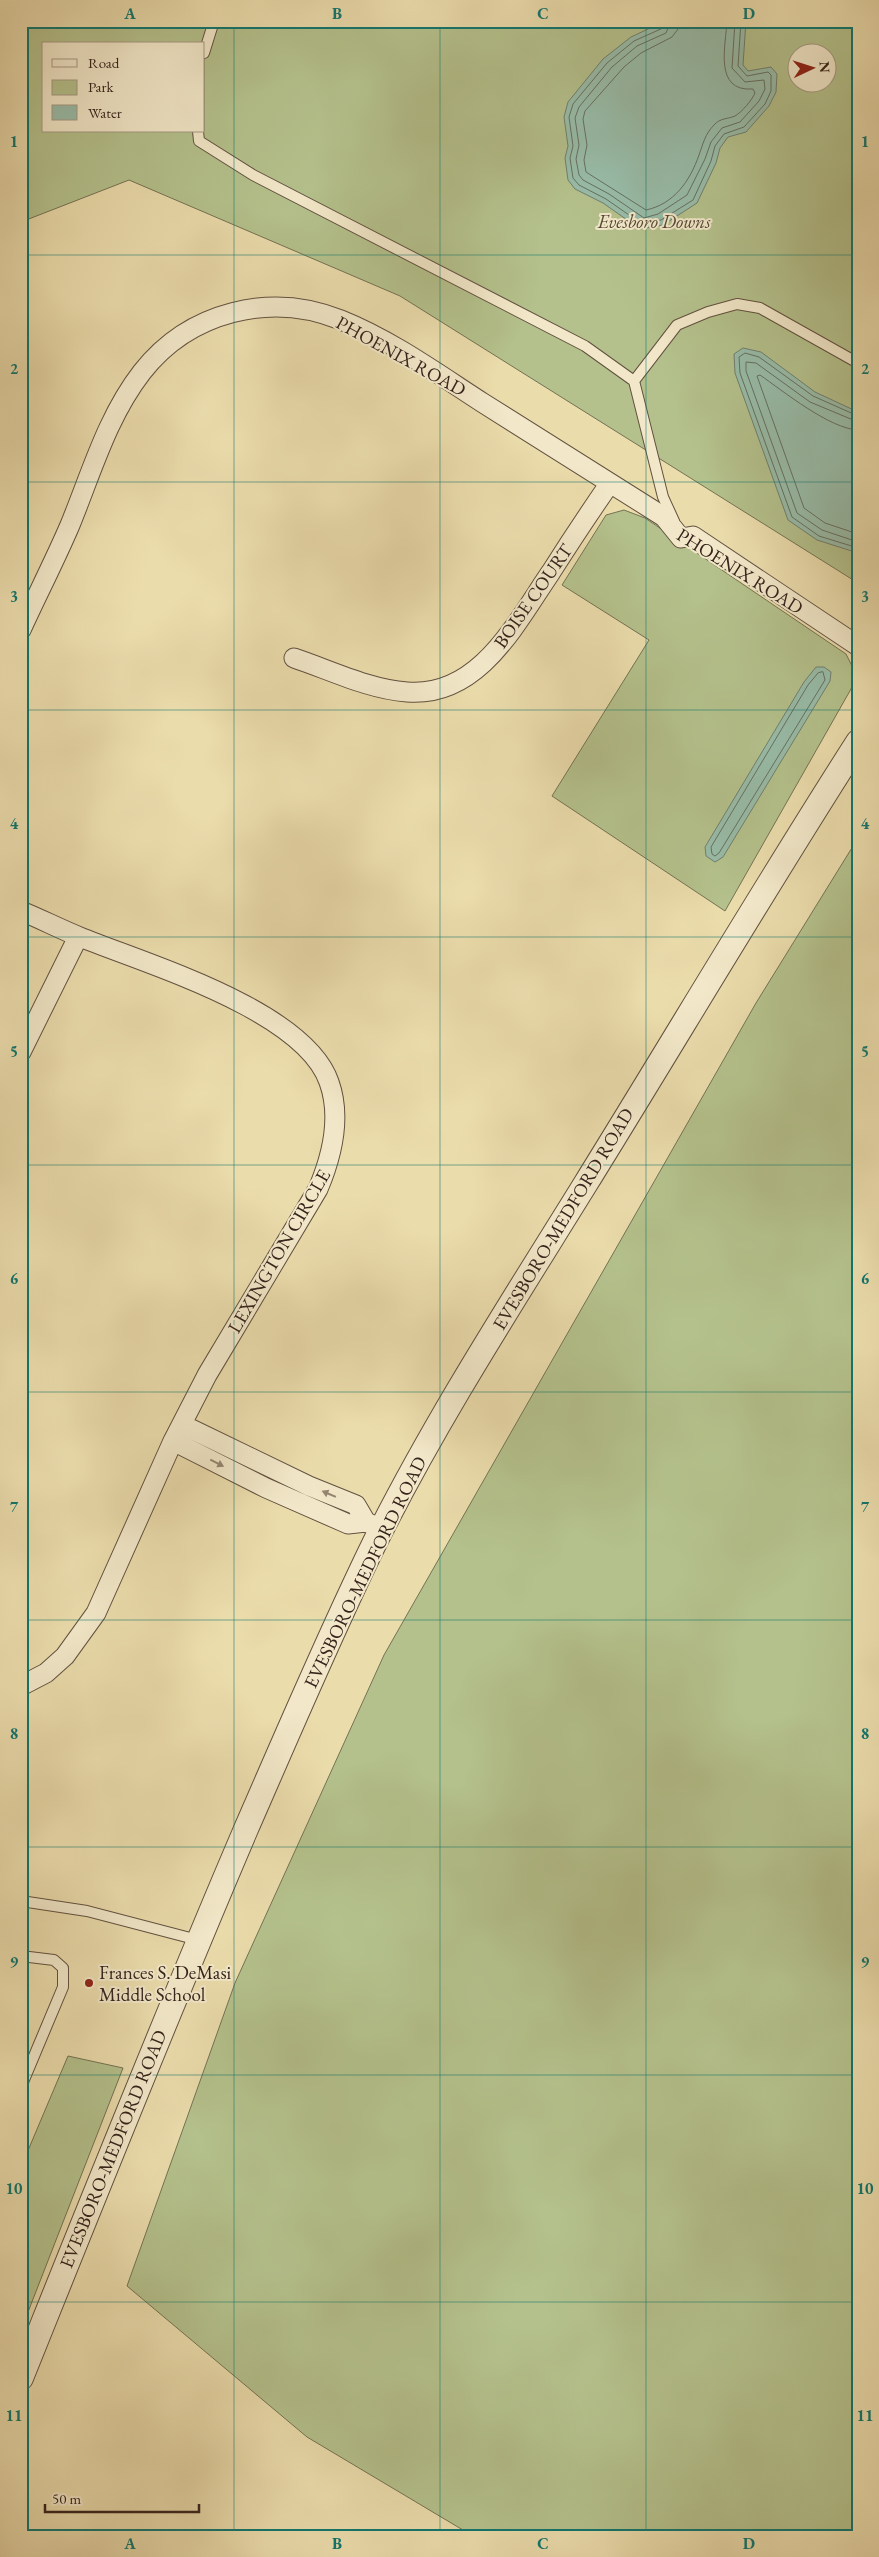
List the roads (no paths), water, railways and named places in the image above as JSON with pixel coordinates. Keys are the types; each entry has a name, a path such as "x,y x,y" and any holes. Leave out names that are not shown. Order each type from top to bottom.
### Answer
{"street":[{"name":"PHOENIX ROAD","path":"21,630 123,401 141,373 163,349 189,329 218,316 248,308 280,306 311,310 341,320 399,350 664,517 681,538 693,536 858,646"},
{"name":"BOISE COURT","path":"294,658 385,689 407,692 430,692 453,685 474,671 508,636 610,483"},
{"name":"EVESBORO-MEDFORD ROAD","path":"21,2378 198,1940 374,1525 525,1284 552,1234 703,996 729,949 858,742"},
{"name":"LEXINGTON CIRCLE","path":"21,911 78,936 173,973 255,1012 279,1026 317,1060 329,1082 334,1116 330,1161 318,1189 207,1375 183,1425 173,1441 96,1612 65,1656 46,1673 21,1686"},
{"path":"21,1052 78,936"},
{"path":"183,1425 309,1486 356,1505 374,1525"},
{"path":"173,1441 266,1488 348,1524 374,1525"}],"lane":[{"path":"205,50 214,21"},
{"path":"198,132 199,141 253,175 585,346 634,381 663,497 681,538"},
{"path":"634,381 677,325 708,312 737,304 760,308 858,363"},
{"path":"21,1901 87,1910 198,1940"},
{"path":"21,1956 54,1960 64,1968 63,1988 21,2087"}],"water":[{"path":"665,21 746,21 743,65 748,71 771,67 777,74 776,92 769,106 746,132 728,137 720,148 716,163 697,203 663,225 640,229 603,203 575,189 568,180 565,158 568,146 564,117 568,102 603,59 631,37"},
{"path":"743,348 761,352 815,392 858,412 858,553 817,540 788,520 735,373 734,354"},
{"path":"816,667 824,667 831,672 830,681 723,857 715,862 706,856 705,847 804,682"}],"place":[{"name":"Frances S. DeMasi Middle School","path":"89,1983"}],"park label":[{"name":"Evesboro Downs","path":"654,221"}]}
